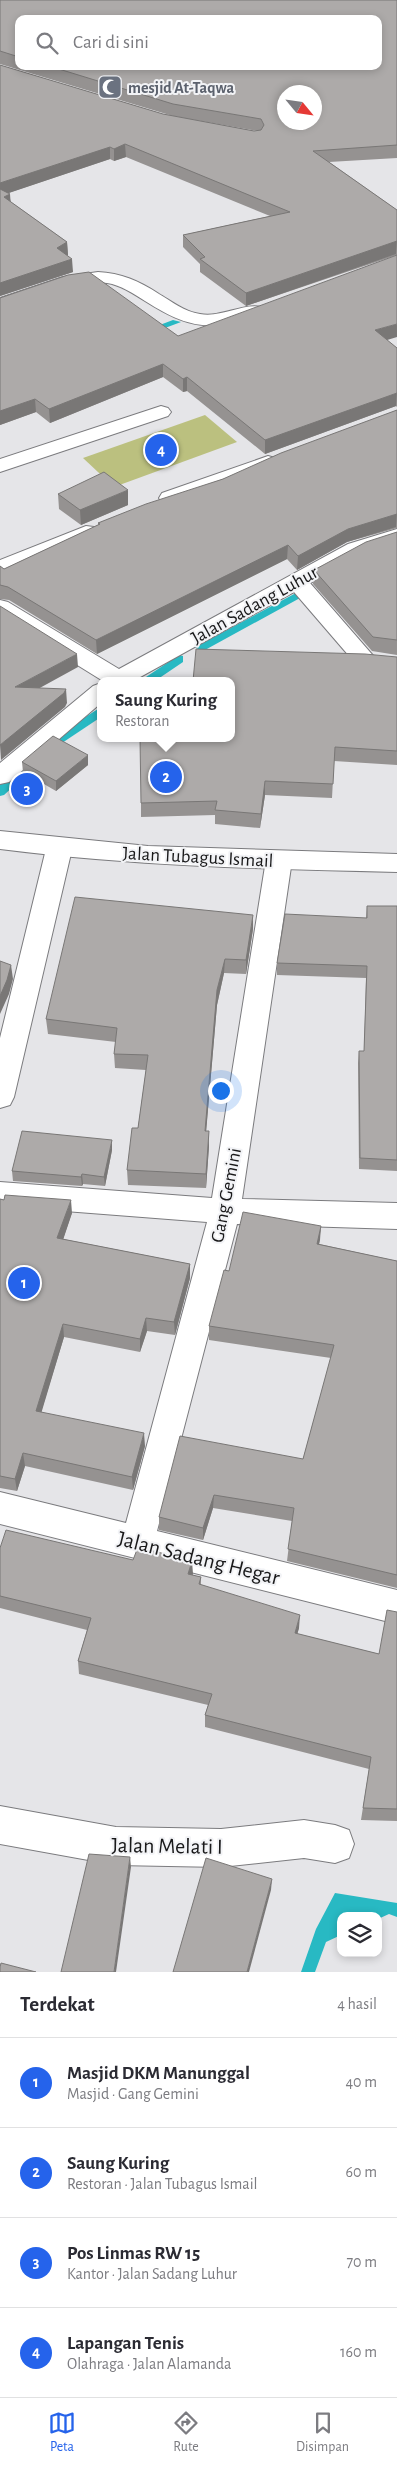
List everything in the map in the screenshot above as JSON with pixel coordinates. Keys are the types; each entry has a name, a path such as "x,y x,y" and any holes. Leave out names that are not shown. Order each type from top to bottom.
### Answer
{"street":[{"path":"0,304 81,278 109,278 131,284 175,313 195,321 218,321 267,306"},
{"path":"0,466 161,412"},
{"path":"150,506 287,454"},
{"path":"0,568 106,524"},
{"name":"Jalan Sadang Luhur","path":"123,677 356,549 397,536"},
{"path":"296,582 364,659"},
{"path":"0,606 101,677"},
{"path":"166,652 210,653"},
{"path":"334,658 389,662"},
{"name":"Jalan Sadang Luhur","path":"0,776 97,696"},
{"name":"Jalan Tubagus Ismail","path":"0,840 59,849 279,860 397,863"},
{"path":"0,1097 59,849"},
{"name":"Gang Gemini","path":"143,1524 224,1211 279,860"},
{"path":"0,1194 224,1211 397,1216"},
{"name":"Jalan Sadang Hegar","path":"0,1508 397,1607"},
{"name":"Jalan Melati I","path":"0,1825 116,1846 221,1848 304,1839 335,1844"}],"green space":[{"path":"205,415 237,442 114,487 83,458"}],"water":[{"path":"335,1893 397,1903 397,1917 389,1914 382,1917 382,1912 337,1912 337,1937 326,1942 315,1972 301,1972 316,1929"}],"building":[{"path":"0,0 397,0 397,145 313,151 397,210 397,241 246,293 200,259 205,257 183,235 290,212 125,144 114,149 110,147 0,183 0,65 163,114 254,131 261,130 264,125 261,119 173,104 62,70 382,70 382,15 15,15 15,56 0,51"},
{"path":"0,189 10,194 4,197 67,242 57,248 72,259 0,283"},
{"path":"397,255 397,324 375,330 397,348 397,393 265,440 187,377 183,379 163,364 49,409 35,399 0,411 0,298 68,275 89,272 178,336"},
{"path":"397,410 397,514 348,529 298,556 288,545 96,640 8,587 0,585 0,566 4,569 100,524 98,523 146,504 223,479 281,453"},
{"path":"104,472 128,490 80,510 58,494"},
{"path":"397,532 397,640 373,637 314,570 366,542"},
{"path":"0,606 77,654 15,687 66,689 64,693 0,745"},
{"path":"196,649 365,654 397,657 397,751 335,747 333,784 265,781 261,814 215,810 217,801 141,803 140,742 235,742 235,677 193,677"},
{"path":"53,736 88,755 56,781 22,762"},
{"path":"75,897 253,915 246,960 225,959 217,990 205,1131 209,1131 206,1174 127,1170 132,1128 138,1128 148,1055 114,1054 117,1028 46,1019"},
{"path":"367,906 397,906 397,1160 360,1158 359,1051 364,1051 367,966 277,963 285,914 367,918"},
{"path":"0,961 11,965 0,996"},
{"path":"22,1131 112,1140 104,1177 82,1174 81,1177 12,1171"},
{"path":"5,1195 71,1200 57,1238 190,1264 174,1322 146,1318 140,1339 63,1324 36,1411 144,1433 132,1477 23,1453 15,1479 0,1476 0,1199 4,1200"},
{"path":"243,1212 321,1226 317,1244 397,1261 397,1575 288,1549 294,1508 214,1495 203,1528 159,1517 180,1436 303,1459 334,1345 209,1326 224,1270 229,1271"},
{"path":"6,1530 133,1560 138,1547 192,1561 188,1574 201,1577 199,1584 300,1615 295,1633 379,1654 387,1610 397,1612 397,1809 363,1808 371,1757 205,1715 212,1694 78,1661 91,1618 0,1596 0,1548"},
{"path":"89,1854 130,1857 114,1972 61,1972"},
{"path":"206,1858 272,1879 247,1972 173,1972"},
{"path":"1,1963 36,1972 0,1972"}],"waterway":[{"path":"146,332 176,322"},
{"path":"201,647 296,596"},
{"path":"152,677 179,659"},
{"path":"0,792 55,742 97,714"}],"place":[{"name":"mesjid At-Taqwa","path":"110,87"},
{"name":"Lapangan Tenis","path":"161,450"},
{"name":"Saung Kuring","path":"166,777"},
{"name":"Pos Linmas RW 15","path":"27,789"},
{"name":"Masjid DKM Manunggal","path":"24,1283"}]}
